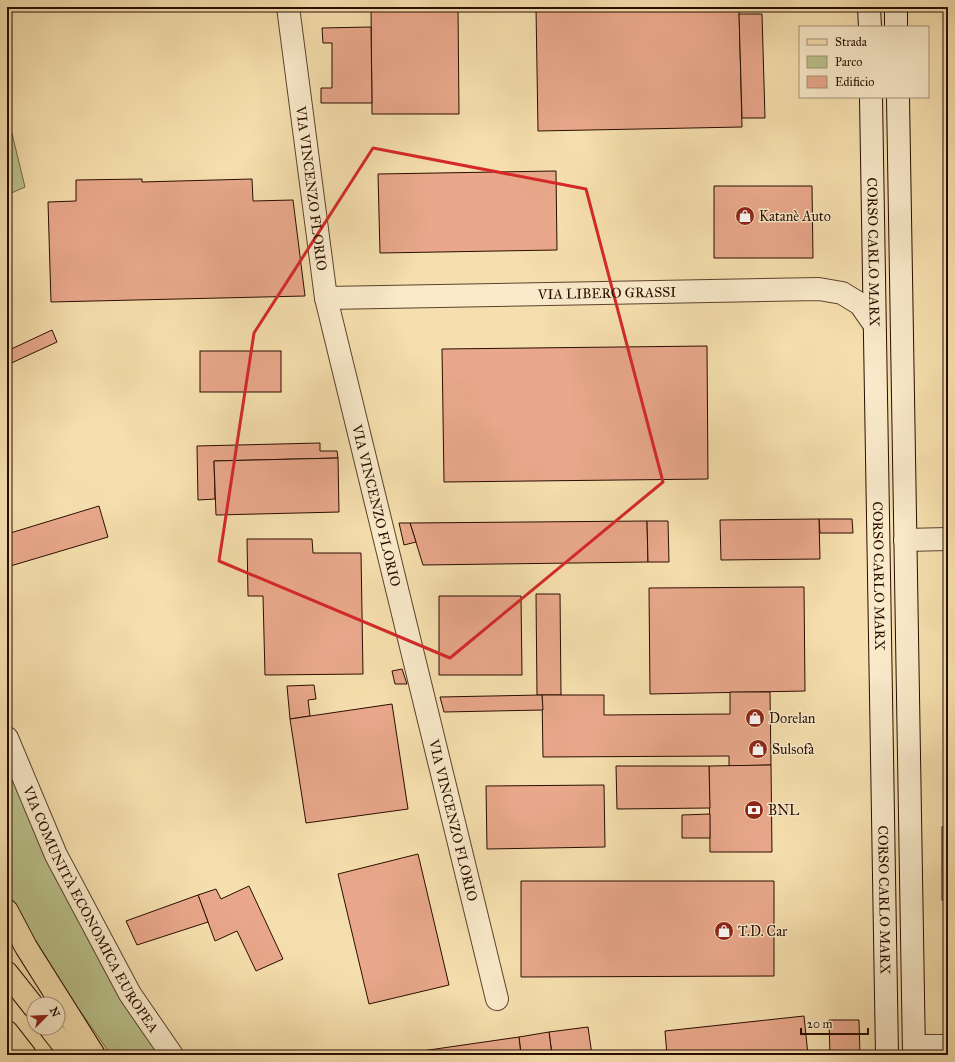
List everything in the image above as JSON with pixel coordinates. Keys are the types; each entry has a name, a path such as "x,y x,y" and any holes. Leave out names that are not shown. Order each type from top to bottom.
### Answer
{"main road":[{"path":"7,911 26,947 94,1055"},
{"path":"7,973 26,998"},
{"path":"7,1032 25,1055"},
{"path":"56,1036 71,1055"}],"street":[{"name":"VIA VINCENZO FLORIO","path":"288,7 326,298 497,999"},
{"path":"869,7 870,26"},
{"path":"896,7 896,26"},
{"name":"CORSO CARLO MARX","path":"871,98 887,1055"},
{"name":"CORSO CARLO MARX","path":"898,98 914,1051"},
{"name":"VIA LIBERO GRASSI","path":"326,298 819,289 842,293 860,304 874,324"},
{"path":"905,540 948,539"},
{"name":"VIA COMUNITÀ ECONOMICA EUROPEA","path":"7,738 56,855 130,994 172,1055"},
{"path":"914,1051 948,1046"}],"highlighted area":[{"path":"373,148 586,189 663,482 450,658 219,561 254,333"}],"green space":[{"path":"7,113 25,187 7,195"},
{"path":"7,757 160,1055 111,1055 78,1008 27,928 7,890"}],"building":[{"path":"371,7 458,7 459,114 372,114"},
{"path":"739,7 742,127 538,131 536,8"},
{"path":"739,14 762,14 765,118 742,118"},
{"path":"371,27 372,103 321,103 321,88 332,88 332,43 323,43 322,28"},
{"path":"556,171 557,250 380,253 378,174"},
{"path":"142,179 142,182 252,179 253,201 293,200 305,296 51,302 48,202 76,201 76,180"},
{"path":"714,186 812,186 813,258 714,258"},
{"path":"52,330 57,342 7,365 7,351"},
{"path":"707,346 708,479 444,482 442,349"},
{"path":"200,351 281,351 281,392 200,392"},
{"path":"320,443 320,451 337,451 338,458 214,461 215,499 198,500 197,446"},
{"path":"338,458 339,512 216,515 214,461"},
{"path":"99,506 108,537 7,567 7,534"},
{"path":"819,519 852,519 853,533 820,533"},
{"path":"819,519 820,559 721,560 720,520"},
{"path":"647,521 648,562 423,565 410,523"},
{"path":"647,521 668,521 669,562 648,562"},
{"path":"399,523 410,523 416,542 404,545"},
{"path":"247,539 312,539 313,553 361,553 363,674 265,675 263,596 248,596"},
{"path":"804,587 805,691 650,694 649,588"},
{"path":"536,594 560,594 561,695 537,695"},
{"path":"439,596 521,596 522,675 439,675"},
{"path":"946,662 948,662 948,710 947,710"},
{"path":"402,669 407,684 395,684 392,671"},
{"path":"314,685 316,699 308,700 310,716 290,719 287,686"},
{"path":"730,692 770,692 771,765 729,766 729,756 543,757 542,695 604,695 604,715 730,714"},
{"path":"542,695 543,710 444,712 440,697"},
{"path":"392,704 408,809 306,823 290,719"},
{"path":"771,765 772,852 710,852 709,766"},
{"path":"616,766 709,766 710,808 617,809"},
{"path":"604,785 605,847 487,849 486,786"},
{"path":"710,814 710,838 682,838 682,815"},
{"path":"942,827 948,827 948,900 942,900"},
{"path":"418,854 449,985 369,1004 338,874"},
{"path":"521,881 774,881 774,976 521,977"},
{"path":"249,886 283,959 256,971 237,931 215,941 198,895 216,889 221,899"},
{"path":"198,895 208,922 137,945 126,921"},
{"path":"804,1016 808,1055 667,1055 665,1031"},
{"path":"829,1020 859,1020 860,1055 830,1055"},
{"path":"588,1027 592,1055 552,1055 549,1032"},
{"path":"549,1032 552,1055 521,1055 519,1037"},
{"path":"519,1037 521,1055 409,1055 408,1053"}],"place":[{"name":"Katanè Auto","path":"745,216"},
{"name":"Dorelan","path":"755,718"},
{"name":"Sulsofà","path":"758,749"},
{"name":"BNL","path":"754,810"},
{"name":"T.D. Car","path":"724,931"}]}
